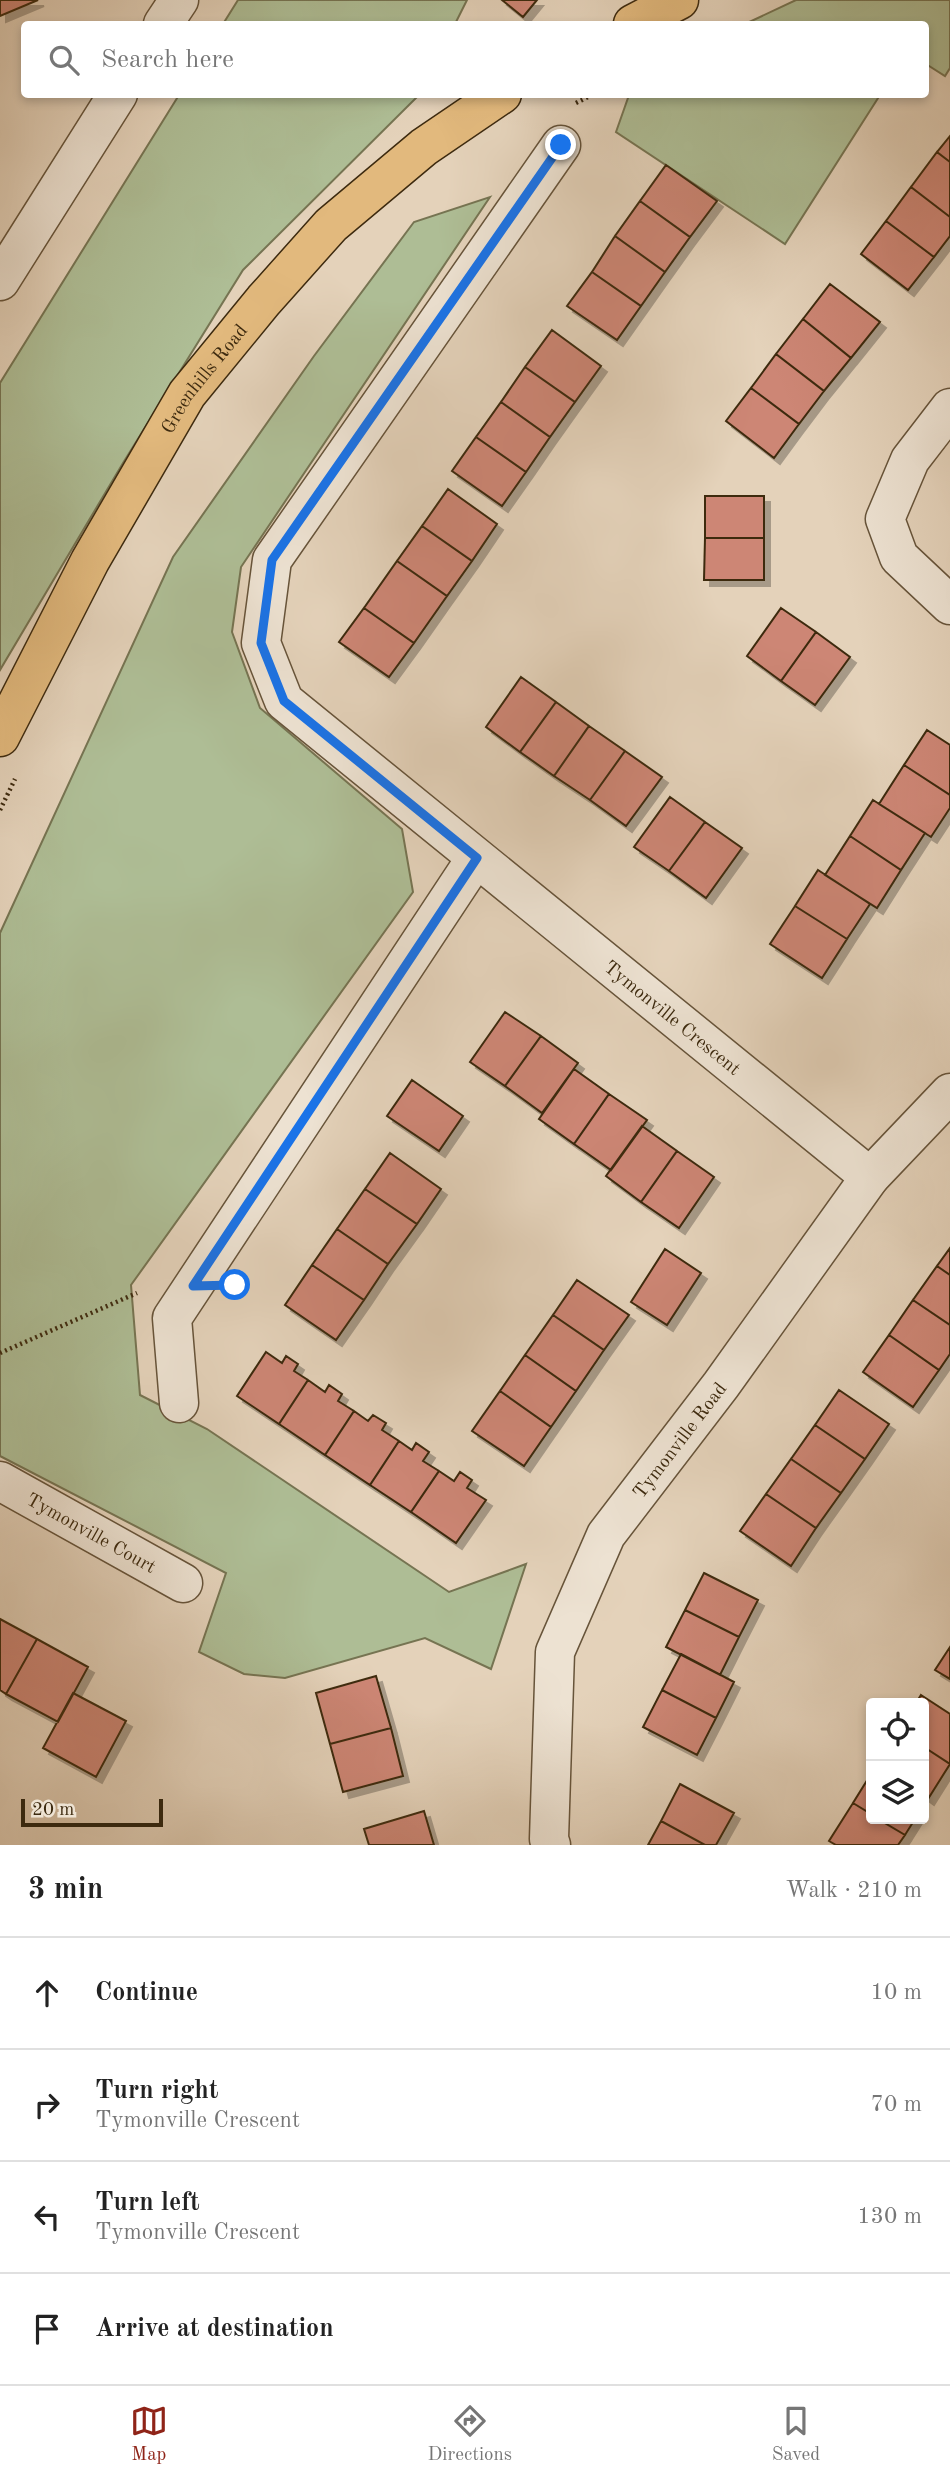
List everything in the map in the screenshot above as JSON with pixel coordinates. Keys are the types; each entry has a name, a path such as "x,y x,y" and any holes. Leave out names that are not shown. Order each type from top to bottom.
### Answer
{"main road":[{"path":"639,21 678,0"},
{"name":"Greenhills Road","path":"10,753 90,561 187,394 264,300 331,225 424,147 496,98"}],"street":[{"path":"165,21 179,0"},
{"path":"0,281 115,98"},
{"name":"Tymonville Crescent","path":"561,145 272,560 261,643 284,701 870,1177"},
{"path":"950,408 910,460 884,519 900,557 950,606"},
{"path":"179,1403 172,1318 477,858"},
{"name":"Tymonville Road","path":"551,1845 555,1652 606,1535 721,1385 870,1177 950,1093"},
{"name":"Tymonville Court","path":"0,1481 184,1583"}],"path":[{"path":"573,105 586,98"},
{"path":"0,810 10,753"},
{"path":"0,1353 132,1293 193,1286"}],"green space":[{"path":"238,0 467,0 456,21 225,21"},
{"path":"796,0 950,0 950,68 945,76 929,66 929,21 751,21"},
{"path":"177,98 416,98 243,270 123,463 0,670 0,383"},
{"path":"628,98 878,98 785,244 616,132"},
{"path":"490,197 241,567 232,632 260,708 402,829 413,892 131,1285 140,1395 207,1429 449,1592 526,1564 491,1669 425,1638 285,1678 244,1674 199,1652 226,1573 0,1456 0,933 173,557 314,356 414,222"}],"building":[{"path":"0,0 38,0 0,16"},
{"path":"502,0 537,0 523,17"},
{"path":"950,136 950,162 937,152"},
{"path":"937,152 950,162 950,217 911,187"},
{"path":"666,165 717,201 690,237 640,201"},
{"path":"911,187 950,217 950,236 934,257 886,221"},
{"path":"640,201 690,237 665,272 615,236"},
{"path":"886,221 934,257 908,290 861,254"},
{"path":"615,236 665,272 641,306 592,272"},
{"path":"592,272 641,306 617,340 567,306"},
{"path":"830,284 880,322 851,358 803,319"},
{"path":"803,319 851,358 824,391 776,354"},
{"path":"552,330 601,366 575,402 525,367"},
{"path":"776,354 824,391 799,424 751,388"},
{"path":"525,367 575,402 550,437 501,402"},
{"path":"751,388 799,424 774,458 726,421"},
{"path":"501,402 550,437 526,472 476,437"},
{"path":"476,437 526,472 502,506 452,471"},
{"path":"448,489 497,524 472,561 422,526"},
{"path":"705,496 764,496 764,538 705,538"},
{"path":"422,526 472,561 447,596 397,561"},
{"path":"705,538 764,538 764,580 704,580"},
{"path":"397,561 447,596 414,643 364,608"},
{"path":"364,608 414,643 389,677 339,642"},
{"path":"781,608 816,632 781,681 747,656"},
{"path":"816,632 850,657 815,705 781,681"},
{"path":"521,677 556,702 520,752 486,727"},
{"path":"556,702 589,726 554,776 520,752"},
{"path":"589,726 625,751 590,800 554,776"},
{"path":"927,730 950,745 950,795 904,765"},
{"path":"625,751 662,777 626,826 590,800"},
{"path":"904,765 950,795 950,808 931,837 879,804"},
{"path":"670,797 705,822 669,871 634,847"},
{"path":"873,800 925,833 901,870 850,836"},
{"path":"705,822 742,848 706,898 669,871"},
{"path":"850,836 901,870 877,908 825,875"},
{"path":"818,870 870,904 847,939 795,906"},
{"path":"795,906 847,939 822,978 770,944"},
{"path":"505,1012 541,1036 505,1086 470,1062"},
{"path":"541,1036 578,1063 542,1113 505,1086"},
{"path":"574,1069 609,1094 574,1144 539,1119"},
{"path":"412,1080 463,1116 439,1151 387,1116"},
{"path":"609,1094 647,1120 611,1170 574,1144"},
{"path":"642,1126 677,1151 641,1202 606,1176"},
{"path":"677,1151 714,1177 679,1228 641,1202"},
{"path":"390,1153 441,1189 417,1224 365,1189"},
{"path":"365,1189 417,1224 388,1264 337,1229"},
{"path":"337,1229 388,1264 364,1300 312,1265"},
{"path":"950,1248 950,1275 937,1266"},
{"path":"665,1249 701,1273 667,1325 631,1302"},
{"path":"312,1265 364,1300 336,1340 285,1305"},
{"path":"937,1266 950,1275 950,1325 913,1300"},
{"path":"577,1280 629,1315 604,1350 553,1315"},
{"path":"913,1300 950,1325 950,1354 939,1370 889,1335"},
{"path":"553,1315 604,1350 576,1391 525,1355"},
{"path":"889,1335 939,1370 913,1407 863,1372"},
{"path":"266,1352 282,1363 286,1356 298,1364 294,1371 308,1380 279,1424 237,1396"},
{"path":"525,1355 576,1391 551,1427 500,1391"},
{"path":"308,1380 325,1392 329,1385 342,1394 338,1401 354,1411 325,1455 279,1424"},
{"path":"839,1390 889,1424 865,1459 815,1425"},
{"path":"500,1391 551,1427 524,1466 472,1431"},
{"path":"354,1411 368,1421 373,1415 386,1423 382,1430 399,1441 370,1485 325,1455"},
{"path":"815,1425 865,1459 841,1493 791,1459"},
{"path":"399,1441 412,1450 416,1443 429,1452 423,1461 439,1471 411,1512 370,1485"},
{"path":"791,1459 841,1493 816,1528 766,1494"},
{"path":"439,1471 454,1481 460,1472 472,1480 467,1488 486,1500 456,1543 411,1512"},
{"path":"766,1494 816,1528 791,1566 740,1531"},
{"path":"704,1573 758,1600 739,1637 685,1610"},
{"path":"685,1610 739,1637 720,1675 666,1647"},
{"path":"0,1619 37,1639 6,1694 0,1690"},
{"path":"37,1639 88,1667 58,1722 6,1694"},
{"path":"950,1647 950,1679 935,1670"},
{"path":"681,1654 734,1682 716,1718 662,1690"},
{"path":"376,1676 391,1728 330,1744 316,1693"},
{"path":"662,1690 716,1718 697,1755 643,1727"},
{"path":"73,1693 126,1721 96,1777 43,1748"},
{"path":"929,1700 950,1714 950,1764 929,1750"},
{"path":"391,1728 403,1776 343,1792 330,1744"},
{"path":"929,1750 950,1764 929,1797"},
{"path":"866,1782 866,1811 853,1803"},
{"path":"680,1784 734,1813 716,1845 705,1845 661,1821"},
{"path":"853,1803 866,1811 866,1824 886,1824 905,1835 898,1845 836,1845 829,1841"},
{"path":"424,1811 434,1845 369,1845 364,1829"},
{"path":"661,1821 705,1845 648,1845"},
{"path":"886,1824 912,1824 905,1835"}],"route":[{"path":"235,1285 193,1286 477,858 284,701 261,643 272,560 561,145"}]}
